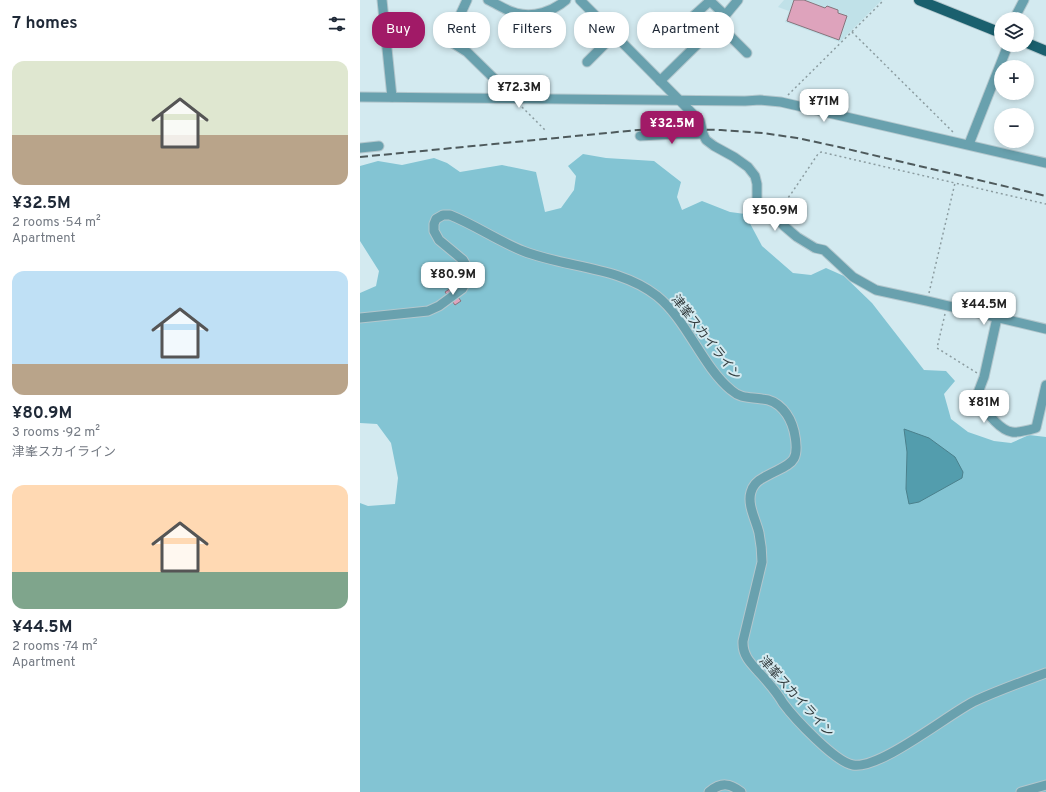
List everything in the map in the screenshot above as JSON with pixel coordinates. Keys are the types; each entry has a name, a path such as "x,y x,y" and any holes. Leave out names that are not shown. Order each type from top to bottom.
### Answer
{"main road":[{"path":"919,0 994,30"},
{"path":"1034,46 1046,51"}],"street":[{"path":"382,0 392,97"},
{"path":"466,0 449,39 451,42 467,52 514,98"},
{"path":"488,0 516,13 526,14 546,12 560,6 566,0"},
{"path":"580,0 592,12"},
{"path":"728,12 738,0"},
{"path":"1018,12 1024,0"},
{"path":"698,12 710,1 722,12"},
{"path":"734,40 747,53"},
{"path":"587,62 601,48"},
{"path":"627,48 700,121 706,140 748,167 755,176 757,184 757,200 760,207 764,211 773,214 797,237 815,248 824,250 853,277 876,290 1046,329"},
{"path":"660,81 694,48"},
{"path":"966,144 1005,52"},
{"path":"360,97 760,100 781,102 1046,163"},
{"path":"640,136 703,134"},
{"path":"360,148 379,146"},
{"name":"津峯スカイライン","path":"360,318 428,311 439,306 462,289 468,278 467,267 463,260 439,240 434,231 436,219 443,215 450,215 523,251 557,262 619,276 636,282 657,296 670,308 712,368 731,390 745,398 769,400 782,408 787,414 792,426 796,456 788,466 759,480 751,491 750,499 760,538 762,562 743,641 744,652 750,663 788,709 831,753 846,763 861,765 869,764 886,757 957,711 974,702 1046,673"},
{"path":"997,318 984,377 976,398 1001,427 1013,432 1036,428 1046,385"},
{"path":"709,792 720,785 727,784 741,792"},
{"path":"1021,792 1046,785"}],"path":[{"path":"781,102 884,0"},
{"path":"852,32 966,144"},
{"path":"514,98 546,130"},
{"path":"773,214 792,194 818,154 822,152 1046,204"},
{"path":"927,301 955,183"},
{"path":"946,305 937,348 984,377"}],"shaded area":[{"path":"784,0 882,0 840,42 785,22 789,11 778,7"},
{"path":"583,154 606,158 654,161 681,182 677,197 682,210 702,201 730,212 745,214 762,246 793,273 811,275 826,268 844,276 872,303 924,370 946,371 955,381 944,394 951,419 968,432 994,441 1011,443 1029,435 1046,437 1046,792 360,792 360,503 368,506 395,504 398,478 391,443 377,424 360,423 360,293 376,286 379,271 360,241 360,166 378,161 402,165 434,158 447,163 460,172 502,165 536,172 545,212 561,208 574,190 576,176 568,166","holes":["905,429 919,502 906,489 907,452"]},
{"path":"904,429 929,438 955,457 963,472 962,478 919,502 909,504 906,489 907,452"}],"building":[{"path":"794,0 804,0 825,8 827,6 838,10 838,13 847,16 839,40 787,21"},
{"path":"451,288 461,301 455,305 445,292"}],"railway":[{"path":"360,157 638,130 721,130 763,133 797,138 1046,196"}]}
